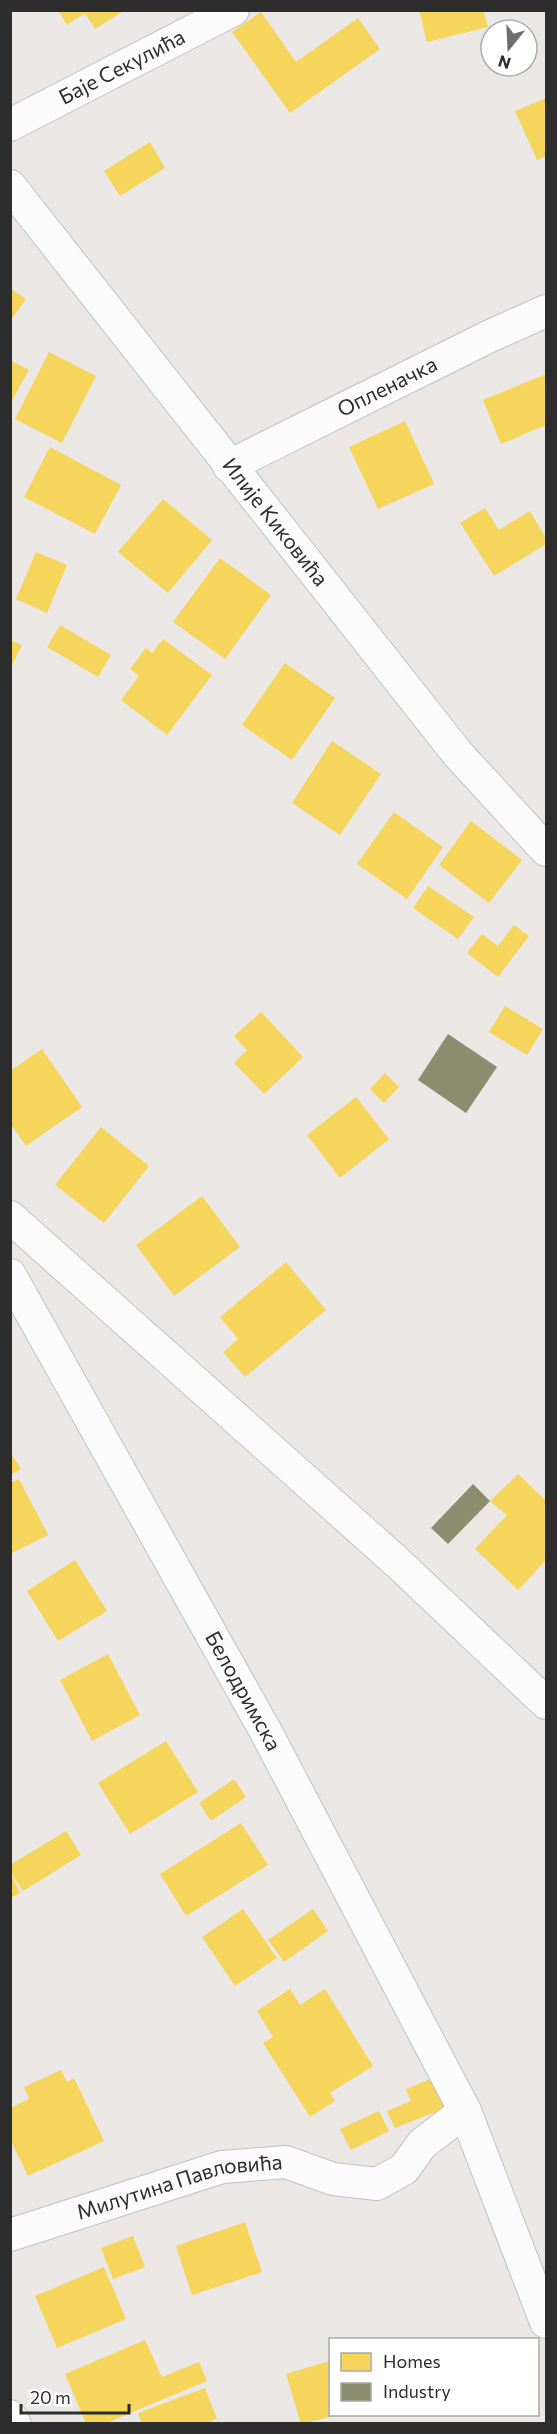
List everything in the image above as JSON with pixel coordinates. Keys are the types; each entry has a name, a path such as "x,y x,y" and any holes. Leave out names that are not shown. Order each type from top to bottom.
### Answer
{"street":[{"name":"Баје Секулића","path":"10,125 233,10"},
{"name":"Илије Киковића","path":"10,186 457,753 546,850"},
{"name":"Опленачка","path":"229,466 479,341 546,311"},
{"path":"10,1217 398,1562 546,1703"},
{"name":"Белодримска","path":"10,1275 266,1732 465,2112 546,2322"},
{"name":"Милутина Павловића","path":"10,2235 222,2167 286,2162 333,2179 377,2184 404,2169 422,2144 465,2112"},
{"path":"10,2416 15,2424"}],"building: Homes":[{"path":"58,10 125,10 95,29 85,13 67,25"},
{"path":"419,10 483,10 485,18 479,18 479,29 427,42"},
{"path":"261,12 296,62 358,18 380,49 290,113 232,32"},
{"path":"546,98 546,156 537,160 515,111"},
{"path":"150,142 165,168 120,196 104,171"},
{"path":"10,288 26,299 10,321"},
{"path":"49,352 96,376 62,443 15,419"},
{"path":"10,360 29,370 10,404"},
{"path":"546,374 546,425 501,444 483,400"},
{"path":"405,421 434,484 378,509 349,447"},
{"path":"50,447 121,485 95,534 24,497"},
{"path":"163,499 212,540 168,593 118,552"},
{"path":"485,508 499,530 530,511 546,538 546,544 494,576 460,523"},
{"path":"36,552 67,565 47,613 16,599"},
{"path":"220,558 271,595 225,659 173,622"},
{"path":"60,625 111,655 98,677 47,647"},
{"path":"163,639 212,675 167,735 121,700 139,676 130,669 146,648 152,653"},
{"path":"10,640 22,645 10,669"},
{"path":"285,663 335,698 292,760 242,725"},
{"path":"332,741 381,774 340,835 292,803"},
{"path":"394,812 443,847 407,899 357,864"},
{"path":"471,821 522,860 489,903 439,865"},
{"path":"428,886 474,917 458,939 413,908"},
{"path":"514,925 529,936 498,977 467,953 482,934 498,946"},
{"path":"505,1006 543,1029 527,1055 489,1032"},
{"path":"261,1012 303,1057 264,1094 234,1063 247,1050 234,1036"},
{"path":"42,1049 82,1107 26,1146 10,1123 10,1071"},
{"path":"385,1073 399,1087 384,1103 370,1089"},
{"path":"356,1097 389,1139 340,1178 307,1135"},
{"path":"101,1127 149,1166 104,1223 55,1185"},
{"path":"202,1196 240,1247 174,1296 136,1245"},
{"path":"286,1262 326,1310 245,1377 223,1352 238,1339 220,1317"},
{"path":"10,1452 21,1469 10,1475"},
{"path":"518,1474 546,1501 546,1560 518,1590 475,1549 507,1515 490,1501"},
{"path":"19,1479 48,1535 10,1554 10,1483"},
{"path":"75,1560 107,1611 58,1641 27,1591"},
{"path":"108,1654 140,1715 92,1741 60,1680"},
{"path":"166,1741 198,1792 130,1834 98,1783"},
{"path":"234,1779 246,1797 211,1821 199,1803"},
{"path":"241,1823 268,1865 186,1916 160,1874"},
{"path":"66,1831 81,1855 23,1891 10,1871 10,1865"},
{"path":"10,1872 20,1893 10,1898"},
{"path":"243,1909 277,1958 235,1986 202,1937"},
{"path":"313,1909 328,1931 284,1962 268,1940"},
{"path":"290,1989 300,2005 325,1989 373,2066 330,2093 335,2101 310,2117 263,2043 273,2037 257,2011"},
{"path":"61,2070 67,2082 74,2078 104,2141 28,2176 10,2139 10,2108 29,2099 24,2087"},
{"path":"435,2077 448,2107 395,2128 387,2111 411,2101 406,2089"},
{"path":"379,2111 389,2131 351,2150 340,2129"},
{"path":"245,2222 262,2272 192,2295 176,2246"},
{"path":"133,2236 145,2267 113,2279 101,2248"},
{"path":"104,2267 126,2319 57,2348 35,2296"},
{"path":"145,2340 162,2377 199,2362 207,2381 104,2424 86,2424 65,2374"},
{"path":"329,2361 329,2416 334,2416 301,2424 286,2374"},
{"path":"205,2388 217,2419 205,2424 142,2424 138,2413"}],"building: Industry":[{"path":"448,1034 497,1067 466,1113 418,1080"},
{"path":"473,1484 490,1501 448,1544 431,1528"}]}
